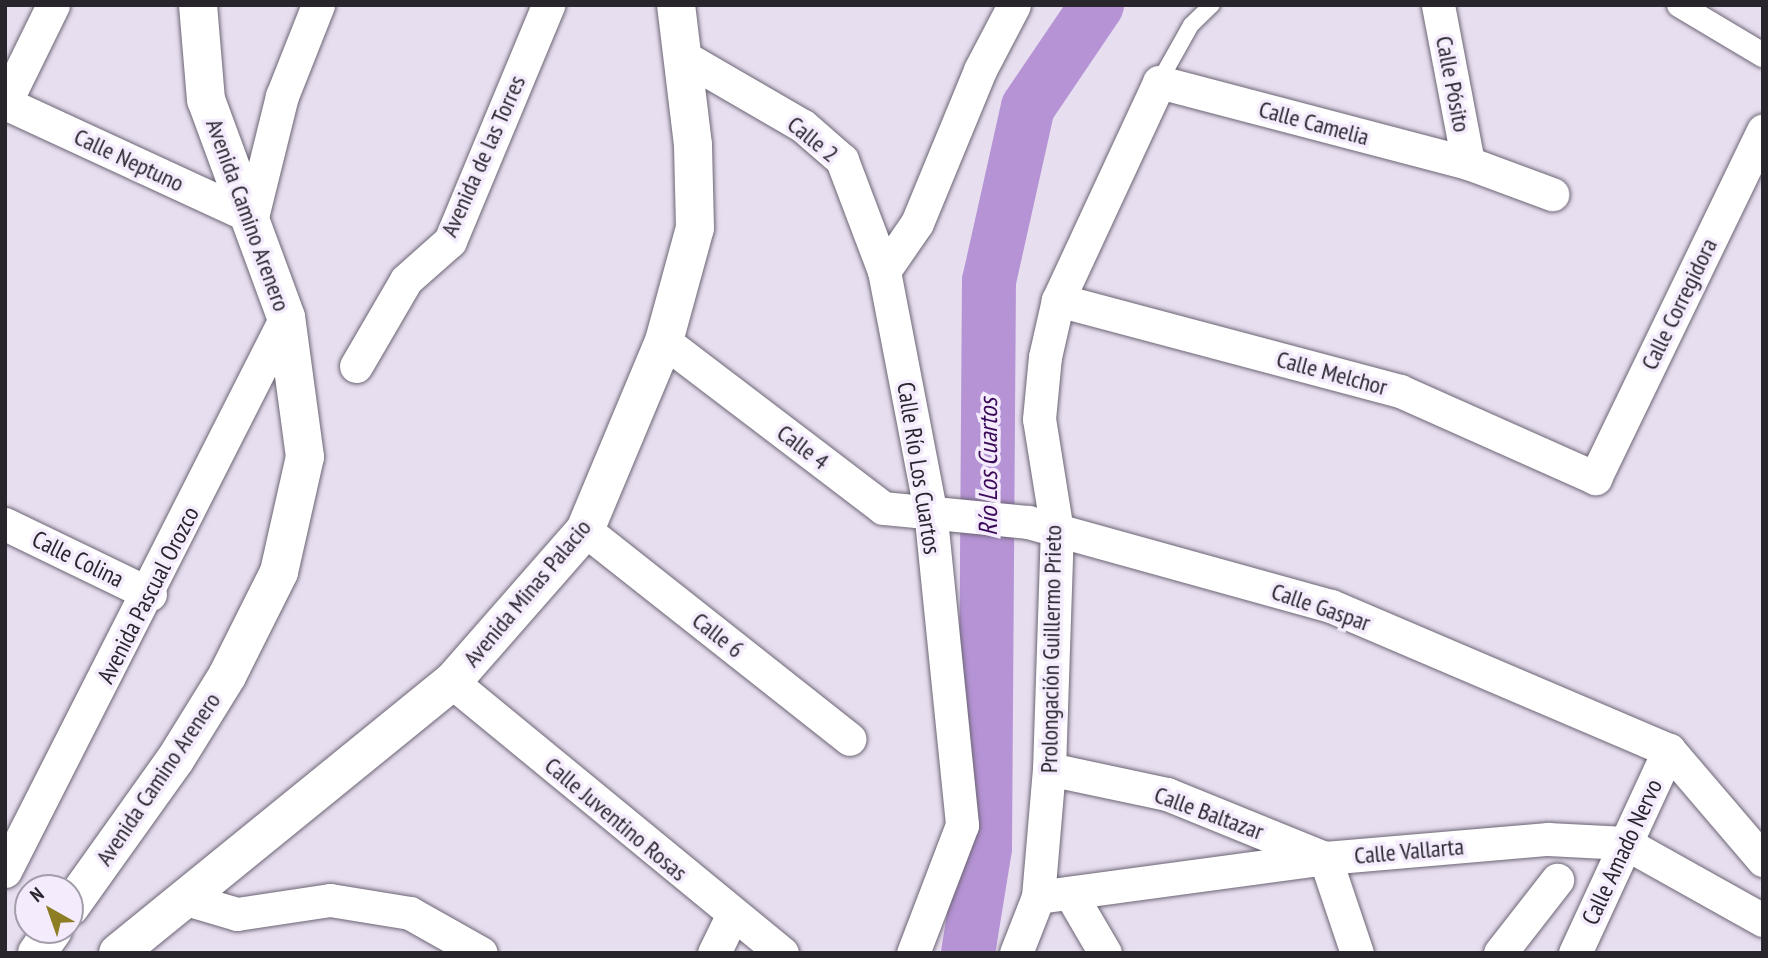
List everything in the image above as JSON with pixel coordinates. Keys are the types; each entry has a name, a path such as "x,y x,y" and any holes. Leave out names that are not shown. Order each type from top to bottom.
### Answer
{"main road":[{"name":"Avenida Camino Arenero","path":"84,887 175,760 227,676 279,572 305,457 286,317 252,217 206,100 198,5"},
{"name":"Avenida Minas Palacio","path":"118,953 452,682 585,530 664,341 695,228 684,57 676,5"}],"street":[{"path":"5,103 53,5"},
{"path":"252,217 282,96 318,5"},
{"name":"Avenida de las Torres","path":"356,366 406,280 450,241 548,5"},
{"path":"884,271 917,223 980,70 1014,5"},
{"name":"Calle Pósito","path":"1438,5 1468,163"},
{"path":"1679,5 1763,55"},
{"name":"Calle 2","path":"684,57 803,126 842,160 884,271"},
{"name":"Calle Camelia","path":"1159,82 1468,163 1552,194"},
{"name":"Prolongación Guillermo Prieto","path":"1016,953 1038,897 1049,769 1040,419 1045,357 1058,300 1159,82"},
{"name":"Calle Neptuno","path":"5,103 252,217"},
{"name":"Calle Corregidora","path":"1595,478 1763,131"},
{"name":"Calle Río Los Cuartos","path":"884,271 944,511 962,825 913,953"},
{"name":"Calle Melchor","path":"1058,300 1400,391 1595,478"},
{"name":"Avenida Pascual Orozco","path":"5,871 150,594 286,317"},
{"name":"Calle 4","path":"664,341 883,508 944,511"},
{"name":"Calle Gaspar","path":"944,511 1042,526 1331,606 1670,750"},
{"name":"Calle Colina","path":"5,524 150,594"},
{"name":"Calle 6","path":"585,530 850,739"},
{"name":"Calle Juventino Rosas","path":"452,682 732,916 782,953"},
{"path":"1670,750 1763,860"},
{"name":"Calle Amado Nervo","path":"1575,953 1670,750"},
{"name":"Calle Baltazar","path":"1049,769 1167,794 1325,858"},
{"name":"Calle Vallarta","path":"1038,897 1325,858 1548,839 1625,843 1763,920"},
{"path":"1325,858 1357,953"},
{"name":"Calle Amado Nervo","path":"1500,953 1557,880"},
{"path":"1070,893 1105,953"},
{"path":"186,899 237,914 330,900 410,913 481,953"},
{"path":"714,953 732,916"}],"lane":[{"name":"Prolongación Guillermo Prieto","path":"1159,82 1192,25 1212,5"}],"waterway":[{"name":"Río Los Cuartos","path":"968,953 985,848 989,281 1028,107 1097,5"}]}
